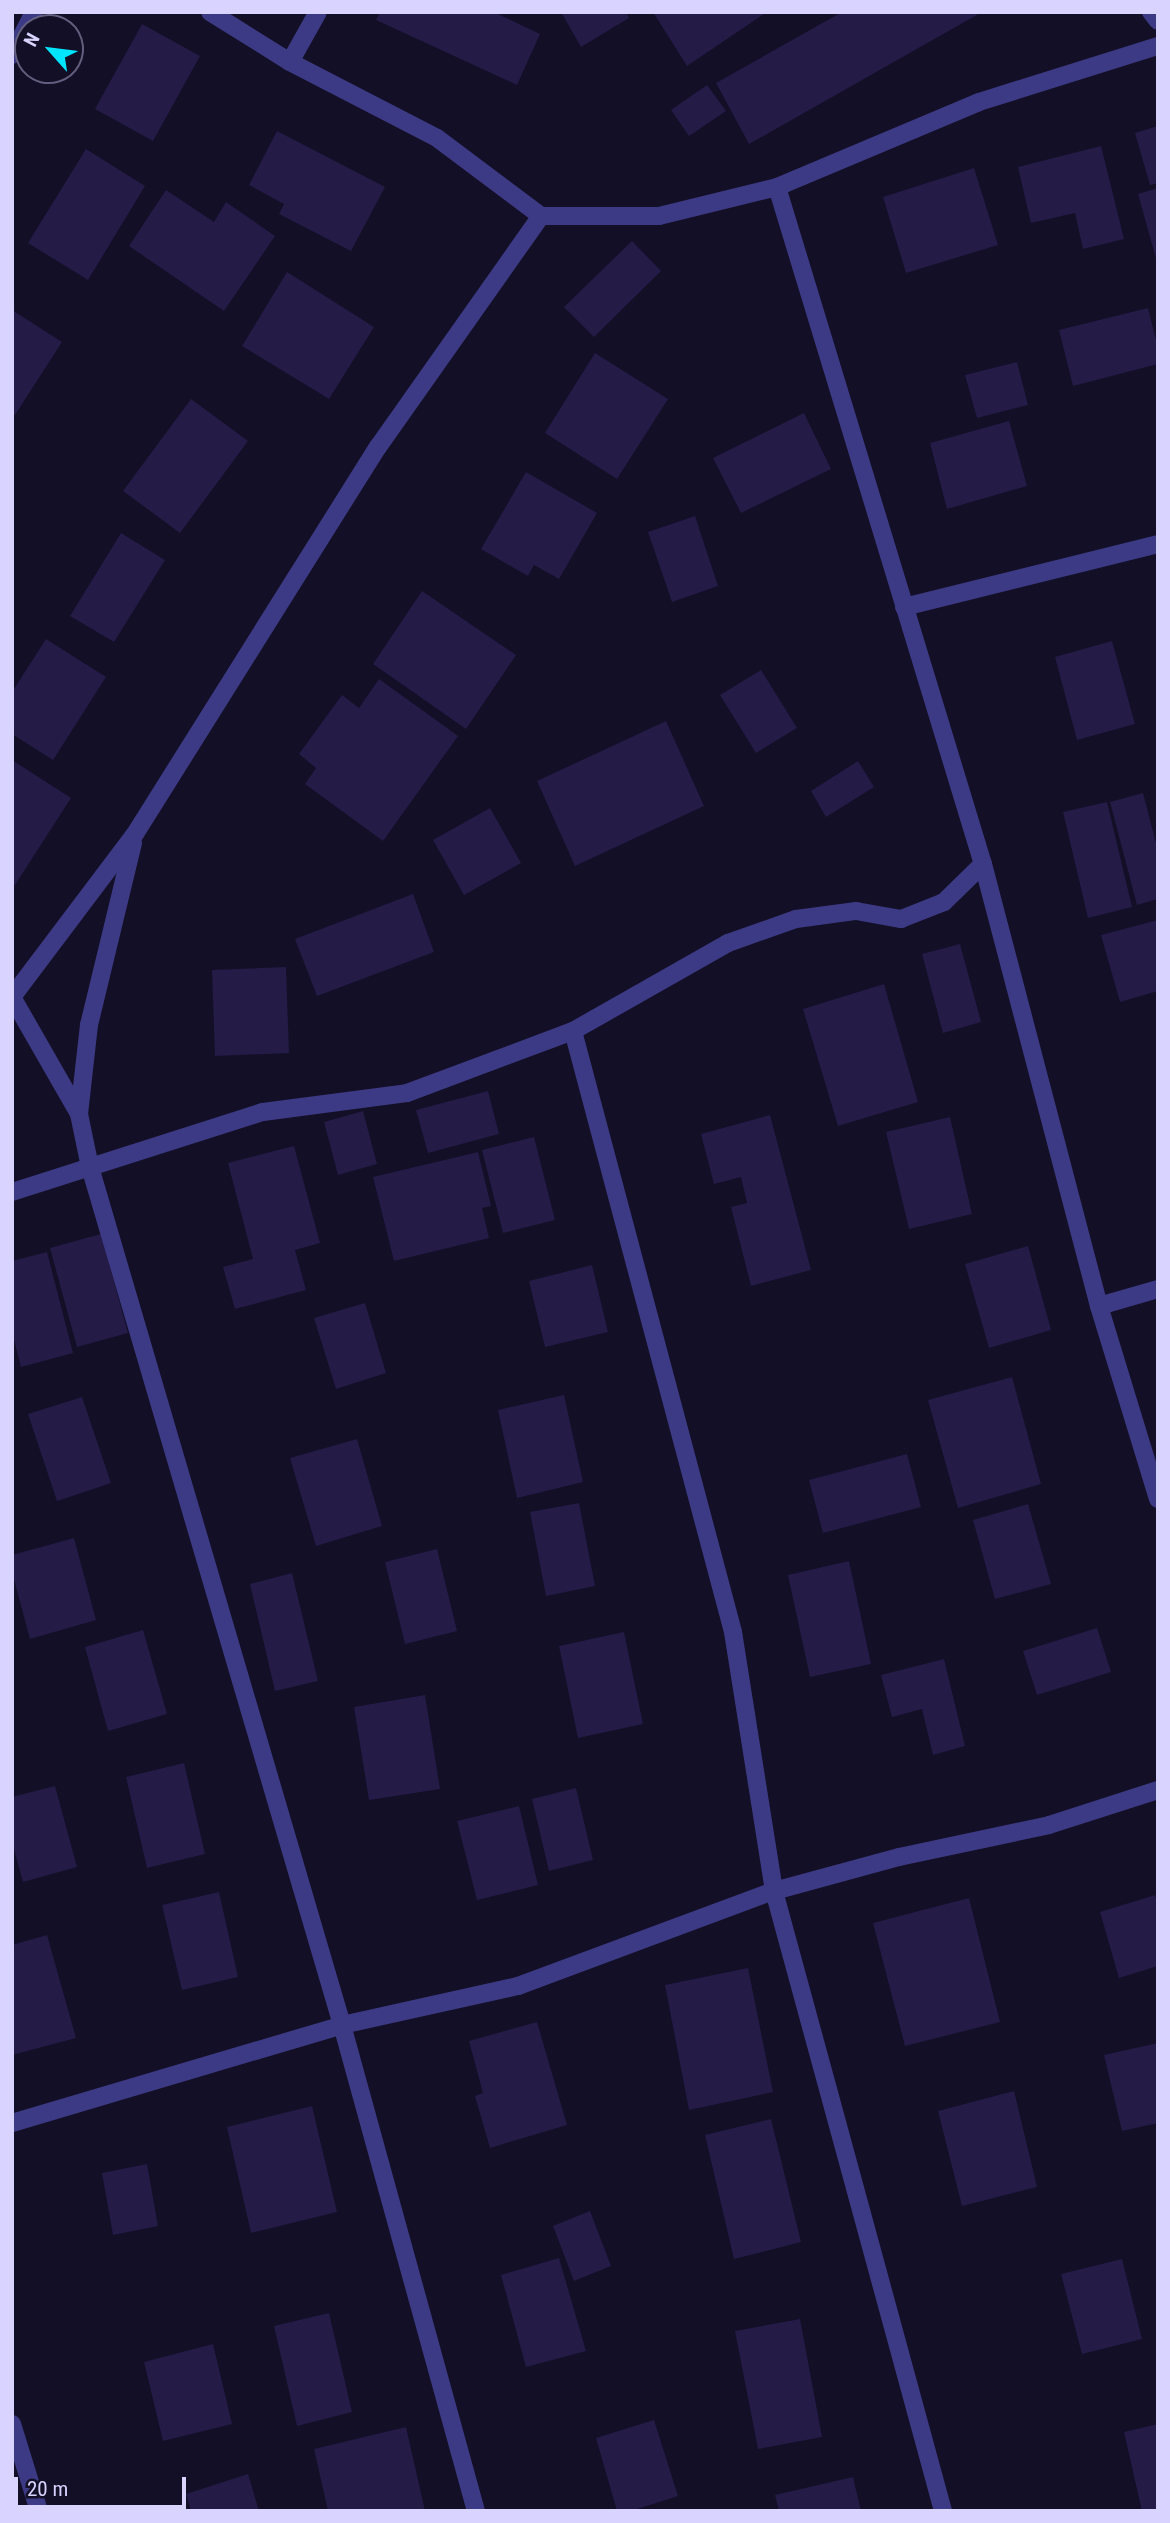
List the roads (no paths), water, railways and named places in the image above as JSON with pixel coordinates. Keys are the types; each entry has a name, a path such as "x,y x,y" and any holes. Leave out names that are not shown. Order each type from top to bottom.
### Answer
{"street":[{"path":"12,55 34,12"},
{"path":"210,12 290,62 438,138 541,216 659,216 777,187 979,102 1158,46"},
{"path":"290,62 318,12"},
{"path":"1151,12 1158,21"},
{"path":"777,187 983,864 1099,1307 1158,1499"},
{"path":"476,2511 342,2025 90,1167 79,1114 12,997 135,834 378,447 541,216"},
{"path":"904,607 1158,544"},
{"path":"79,1114 89,1025 135,834"},
{"path":"12,1192 263,1112 407,1094 573,1031 728,943 796,919 856,911 901,919 944,902 983,864"},
{"path":"573,1031 733,1632 774,1891 943,2511"},
{"path":"1099,1307 1158,1289"},
{"path":"12,2123 342,2025 518,1986 774,1891 899,1857 1049,1825 1158,1790"},
{"path":"12,2424 39,2511"}]}
